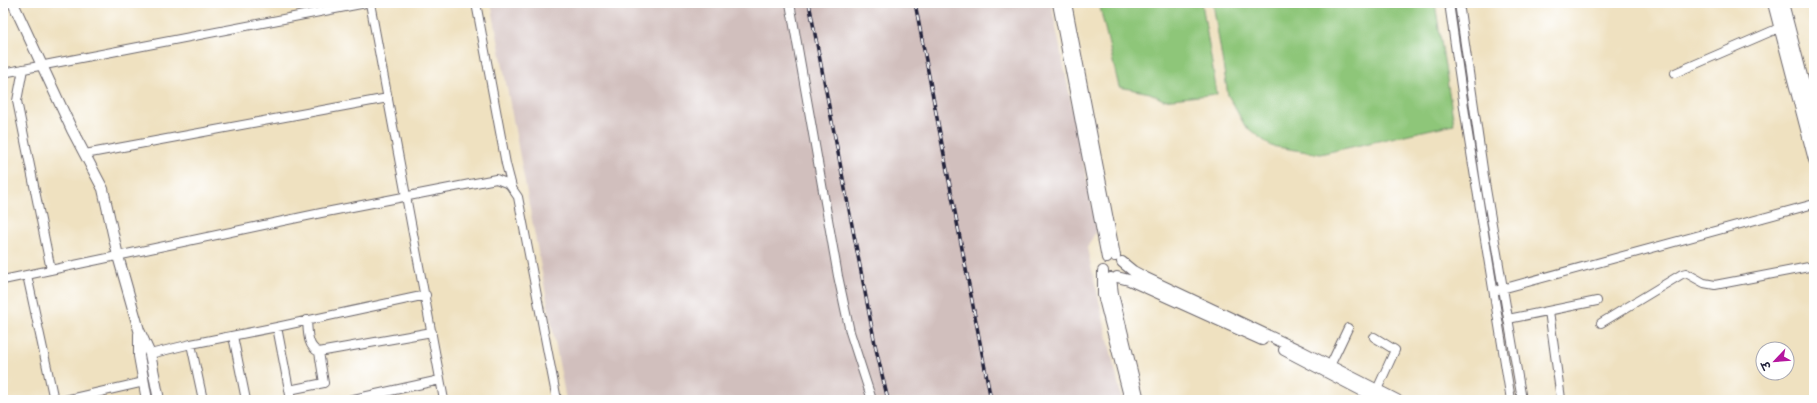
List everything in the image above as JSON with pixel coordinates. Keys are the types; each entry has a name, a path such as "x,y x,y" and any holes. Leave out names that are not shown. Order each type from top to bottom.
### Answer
{"main road":[{"path":"13,3 42,66 103,189 118,256 139,330 150,354 159,400"},
{"path":"1058,3 1115,259 1124,268 1122,274 1114,278"},
{"path":"1066,3 1115,259 1146,278 1329,369 1377,396 1397,400"},
{"path":"1773,3 1779,28 1811,134 1814,160"},
{"path":"1783,3 1814,122"},
{"path":"1115,259 1102,266 1103,295 1130,400"},
{"path":"1103,271 1114,278 1129,280 1329,369"},
{"path":"1114,278 1113,294 1139,400"},
{"path":"139,330 139,356 147,400"}],"street":[{"path":"3,73 366,3"},
{"path":"370,3 426,295 444,400"},
{"path":"476,3 506,164 512,187 518,197 557,400"},
{"path":"790,3 838,276 850,332 872,400"},
{"path":"1449,3 1511,400"},
{"path":"1459,3 1485,184 1522,400"},
{"path":"1452,24 1462,23"},
{"path":"1675,73 1779,28"},
{"path":"23,69 17,101 51,270"},
{"path":"85,154 388,98"},
{"path":"3,280 321,213 496,180 509,184 512,187"},
{"path":"1494,291 1814,204"},
{"path":"1601,323 1682,274 1686,273 1704,283 1715,285 1814,266"},
{"path":"28,275 54,400"},
{"path":"150,354 191,344 426,295"},
{"path":"1508,319 1597,301"},
{"path":"1549,311 1561,399"},
{"path":"307,320 310,343 315,350 319,352 432,332"},
{"path":"278,327 291,400"},
{"path":"1329,369 1348,328"},
{"path":"233,336 246,400"},
{"path":"1374,337 1395,350 1377,396"},
{"path":"191,344 203,400"},
{"path":"289,390 324,383 319,352"},
{"path":"349,400 440,380"},
{"path":"64,400 144,382"}],"shaded area":[{"path":"491,3 1051,3 1097,229 1087,248 1122,400 566,400"}],"green space":[{"path":"1099,3 1202,3 1217,94 1163,100 1150,93 1119,87"},
{"path":"1213,3 1435,3 1454,124 1320,154 1271,146 1245,126 1228,95"}],"railway":[{"path":"809,3 876,349 888,400"},
{"path":"915,3 991,400"}]}
